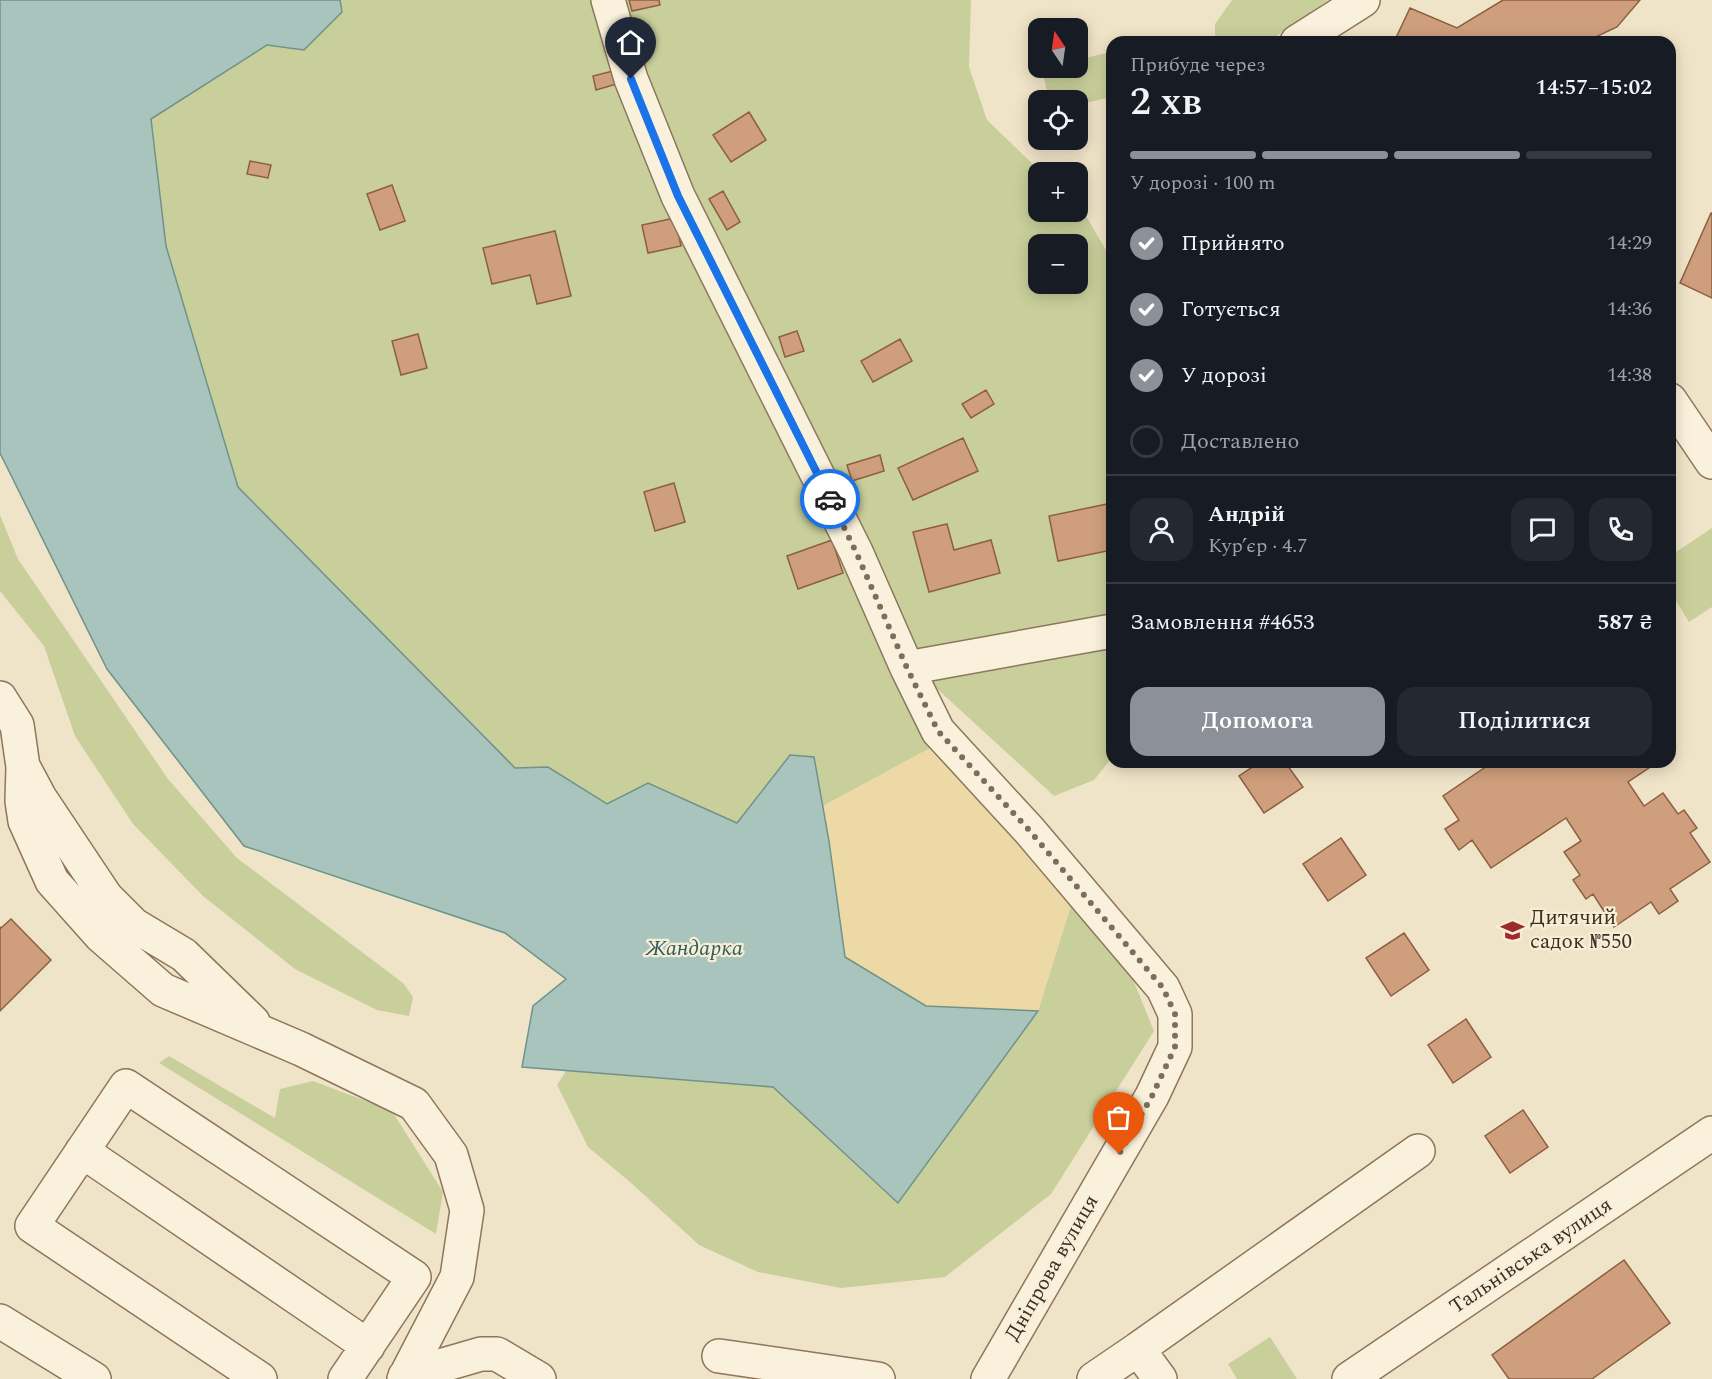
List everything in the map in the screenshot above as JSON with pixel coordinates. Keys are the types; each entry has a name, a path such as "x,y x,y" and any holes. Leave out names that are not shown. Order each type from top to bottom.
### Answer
{"street":[{"name":"Дніпрова вулиця","path":"608,0 631,79 678,196 856,552 907,668 938,731 1029,830 1156,979 1163,988 1175,1014 1175,1047 1152,1096 988,1379"},
{"path":"1306,36 1363,0"},
{"path":"1676,409 1712,462"},
{"path":"907,668 1106,632"},
{"path":"0,698 17,725 23,767 22,801 25,822 52,881 101,936 163,990 301,1049 414,1104 451,1155 467,1210 457,1277 405,1377"},
{"path":"260,1379 32,1226 126,1086 414,1277 345,1379"},
{"name":"Тальнівська вулиця","path":"1349,1379 1712,1133"},
{"path":"82,1151 368,1346"},
{"path":"1094,1379 1418,1151"},
{"path":"5,1335 94,1379"},
{"path":"1138,1349 1161,1379"},
{"path":"405,1377 481,1354 497,1354 539,1379"},
{"path":"719,1356 878,1379"}],"green space":[{"path":"340,0 971,0 969,67 987,120 1031,162 1028,162 1028,222 1088,222 1088,219 1106,250 1106,765 1094,780 1054,796 897,652 934,746 823,806 814,757 789,755 737,824 648,783 607,804 548,767 515,768 238,487 166,246 150,119 267,45 304,49 342,12"},
{"path":"1232,0 1328,0 1277,36 1215,36 1215,24"},
{"path":"1106,53 1106,98 1088,102 1088,90 1047,90 1044,78 1088,78 1088,57"},
{"path":"0,515 18,559 168,779 237,858 403,983 413,997 409,1016 377,1010 295,969 203,896 133,824 75,736 44,646 0,591"},
{"path":"1712,528 1712,607 1689,622 1676,601 1676,552"},
{"path":"1072,902 1130,972 1154,1031 1051,1194 945,1277 841,1288 758,1272 699,1245 588,1147 557,1085 566,1071 773,1087 898,1202 1038,1011"},
{"path":"169,1056 275,1118 280,1089 313,1081 392,1111 443,1192 436,1234 159,1063"},
{"path":"1270,1337 1297,1379 1237,1379 1228,1364"}],"sand":[{"path":"934,746 1072,902 1038,1011 926,1006 845,957 823,806"}],"water":[{"name":"Жандарка","path":"0,0 340,0 342,12 304,50 267,45 151,119 166,246 238,487 515,768 548,767 607,804 648,783 737,823 790,755 814,757 829,841 845,957 926,1006 1038,1011 898,1203 773,1087 522,1067 533,1006 566,979 505,933 244,846 107,669 0,453"}],"building":[{"path":"629,0 659,0 660,5 632,11"},
{"path":"1503,0 1640,0 1617,27 1598,36 1397,36 1410,8 1457,28"},
{"path":"617,70 620,83 596,90 593,76"},
{"path":"749,112 766,140 731,162 713,135"},
{"path":"250,161 271,165 268,178 247,174"},
{"path":"392,185 405,221 380,230 367,194"},
{"path":"723,191 740,222 727,230 709,199"},
{"path":"1712,213 1712,298 1680,283"},
{"path":"675,218 681,246 648,253 642,225"},
{"path":"555,231 571,296 537,304 530,275 492,284 483,248"},
{"path":"797,331 804,351 785,357 779,337"},
{"path":"418,334 427,368 401,375 392,341"},
{"path":"900,339 912,361 873,382 861,361"},
{"path":"986,390 994,404 971,418 962,404"},
{"path":"963,438 978,471 913,500 898,468"},
{"path":"880,455 884,471 852,481 847,465"},
{"path":"674,483 685,522 655,531 644,492"},
{"path":"1106,504 1106,551 1058,561 1049,516"},
{"path":"947,524 954,550 991,540 1000,573 929,592 913,532"},
{"path":"832,540 843,573 798,589 787,556"},
{"path":"1251,768 1289,768 1303,787 1264,813 1239,776"},
{"path":"1484,768 1649,768 1628,782 1644,806 1663,793 1678,814 1684,810 1697,828 1690,833 1710,862 1670,889 1678,901 1659,914 1651,902 1614,927 1593,894 1586,899 1573,880 1580,875 1564,852 1581,841 1566,818 1491,868 1472,840 1459,850 1445,829 1459,820 1443,796"},
{"path":"1341,838 1366,875 1328,901 1303,864"},
{"path":"11,919 51,960 0,1011 0,927"},
{"path":"1404,933 1429,970 1391,996 1366,958"},
{"path":"1466,1019 1491,1057 1453,1083 1428,1045"},
{"path":"1523,1110 1548,1147 1510,1173 1485,1136"},
{"path":"1624,1260 1670,1323 1592,1379 1509,1379 1492,1355"}],"way so far":[{"path":"830,499 938,731 1029,830 1163,988 1175,1014 1175,1047 1152,1096 1119,1154"}],"place":[{"name":"Дитячий садок №550","path":"1512,930"}],"route":[{"path":"631,79 678,196 830,499"}]}
